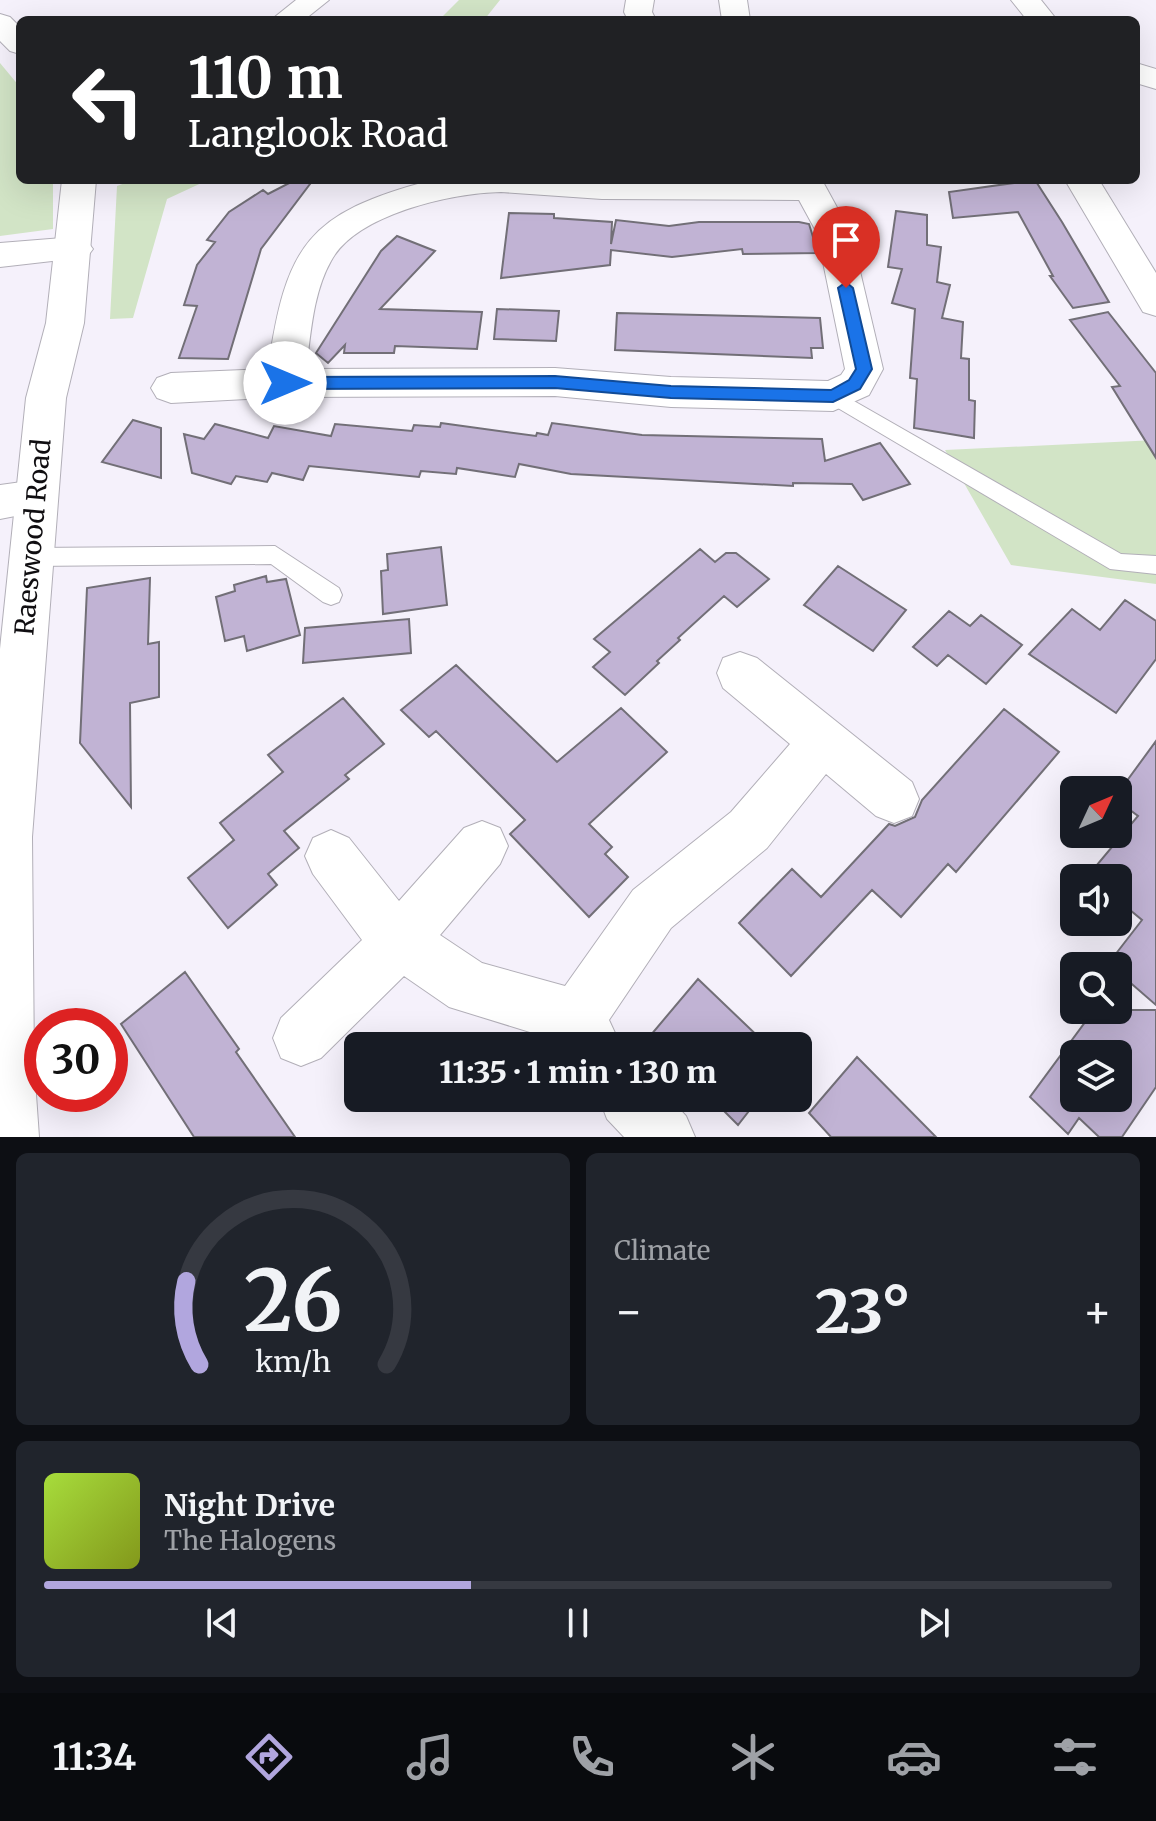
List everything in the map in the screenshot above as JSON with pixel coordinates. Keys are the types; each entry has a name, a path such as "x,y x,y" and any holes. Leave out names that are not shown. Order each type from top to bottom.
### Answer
{"street":[{"path":"291,16 315,0"},
{"path":"1025,0 1039,16"},
{"path":"0,23 16,41"},
{"name":"Raeswood Road","path":"9,1137 3,1066 6,837 30,557 18,499 65,323 75,249 79,184"},
{"path":"285,383 299,298 312,261 327,241 353,223 414,195 467,184"},
{"path":"171,388 285,383 555,382 671,392 833,396 855,385 864,369 834,233 807,184 670,190 500,184"},
{"path":"1084,184 1156,303"},
{"path":"0,255 75,249"},
{"path":"740,673 894,799"},
{"path":"331,856 391,935 469,987 585,1032 652,909 749,830 822,742"},
{"path":"301,1038 400,941 482,846"},
{"path":"641,1112 665,1137"}],"lane":[{"path":"833,396 1118,563 1156,565"},
{"path":"30,557 275,555 331,595"}],"green space":[{"path":"459,0 500,0 487,16 443,16"},
{"path":"0,63 16,82 16,184 53,184 53,229 0,236"},
{"path":"199,184 167,199 133,318 110,319 117,186"},
{"path":"1156,440 1156,584 1011,565 945,450"}],"building":[{"path":"287,184 310,184 261,249 228,359 179,358 197,306 184,305 197,265 215,242 207,240 229,212 263,190 268,194"},
{"path":"1006,184 1038,184 1109,302 1073,308 1050,276 1053,276 1018,212 953,218 949,192"},
{"path":"896,211 927,215 927,245 941,247 937,282 950,285 942,318 963,322 961,358 969,359 969,400 975,401 974,438 914,428 917,379 910,378 915,309 892,303 902,269 888,267"},
{"path":"509,213 554,214 554,218 612,222 611,244 616,220 669,226 699,222 799,222 809,224 818,253 743,254 742,249 672,257 611,250 610,265 501,278"},
{"path":"397,236 435,251 380,309 482,312 477,349 395,346 394,353 344,353 345,345 328,363 316,353 381,251"},
{"path":"497,309 559,311 556,341 494,339"},
{"path":"1108,312 1156,373 1156,458 1112,387 1120,386 1070,320"},
{"path":"617,313 820,318 823,348 811,348 812,358 615,350"},
{"path":"133,420 161,428 161,478 102,462"},
{"path":"441,423 536,436 537,433 548,435 552,423 642,435 822,439 825,461 880,443 910,484 863,500 852,484 793,483 793,486 571,474 519,464 515,477 457,468 456,474 421,471 419,477 309,466 303,480 272,473 267,482 236,476 231,484 192,473 184,434 204,439 215,424 268,438 274,426 331,436 335,424 412,431 414,425 440,427"},
{"path":"441,547 447,605 383,614 381,571 388,570 387,554"},
{"path":"700,549 715,562 726,553 736,553 769,579 737,607 724,596 678,638 680,640 657,661 659,663 625,695 593,667 610,652 594,639"},
{"path":"838,566 906,610 873,651 804,605"},
{"path":"266,576 267,582 286,579 300,635 247,651 244,636 225,641 216,597 235,591 234,585"},
{"path":"150,578 148,644 159,642 159,697 130,703 131,807 80,743 87,588"},
{"path":"1125,600 1156,621 1156,659 1116,713 1029,654 1072,609 1100,630"},
{"path":"949,611 970,626 981,615 1022,645 986,684 948,655 937,666 913,647"},
{"path":"409,619 411,653 303,663 305,628"},
{"path":"456,665 557,762 621,708 667,752 589,824 612,847 605,854 628,877 589,917 510,834 525,820 436,731 429,737 401,710"},
{"path":"343,698 384,744 345,775 349,779 284,831 299,848 268,874 277,885 228,928 188,878 234,840 220,823 283,772 268,755"},
{"path":"1004,709 1059,752 956,872 948,864 901,917 872,890 791,976 739,923 792,869 821,897 889,824 895,826 915,817 922,800"},
{"path":"1156,741 1156,1005 1132,984 1132,952 1117,952 1142,920 1132,912 1132,864 1098,864 1111,848 1132,848 1132,823 1138,816 1132,812 1130,776"},
{"path":"185,972 295,1137 194,1137 128,1035 128,1018"},
{"path":"698,979 753,1032 653,1032"},
{"path":"1132,1010 1156,1010 1156,1087 1122,1137 1099,1137 1079,1118 1068,1134 1030,1097 1060,1056 1060,1112 1132,1112 1132,1040 1072,1040 1084,1024 1132,1024"},
{"path":"857,1057 936,1137 831,1137 809,1113"},
{"path":"725,1112 748,1112 738,1125"}],"route":[{"path":"285,383 555,382 671,392 833,396 855,385 864,369 846,288"}]}
